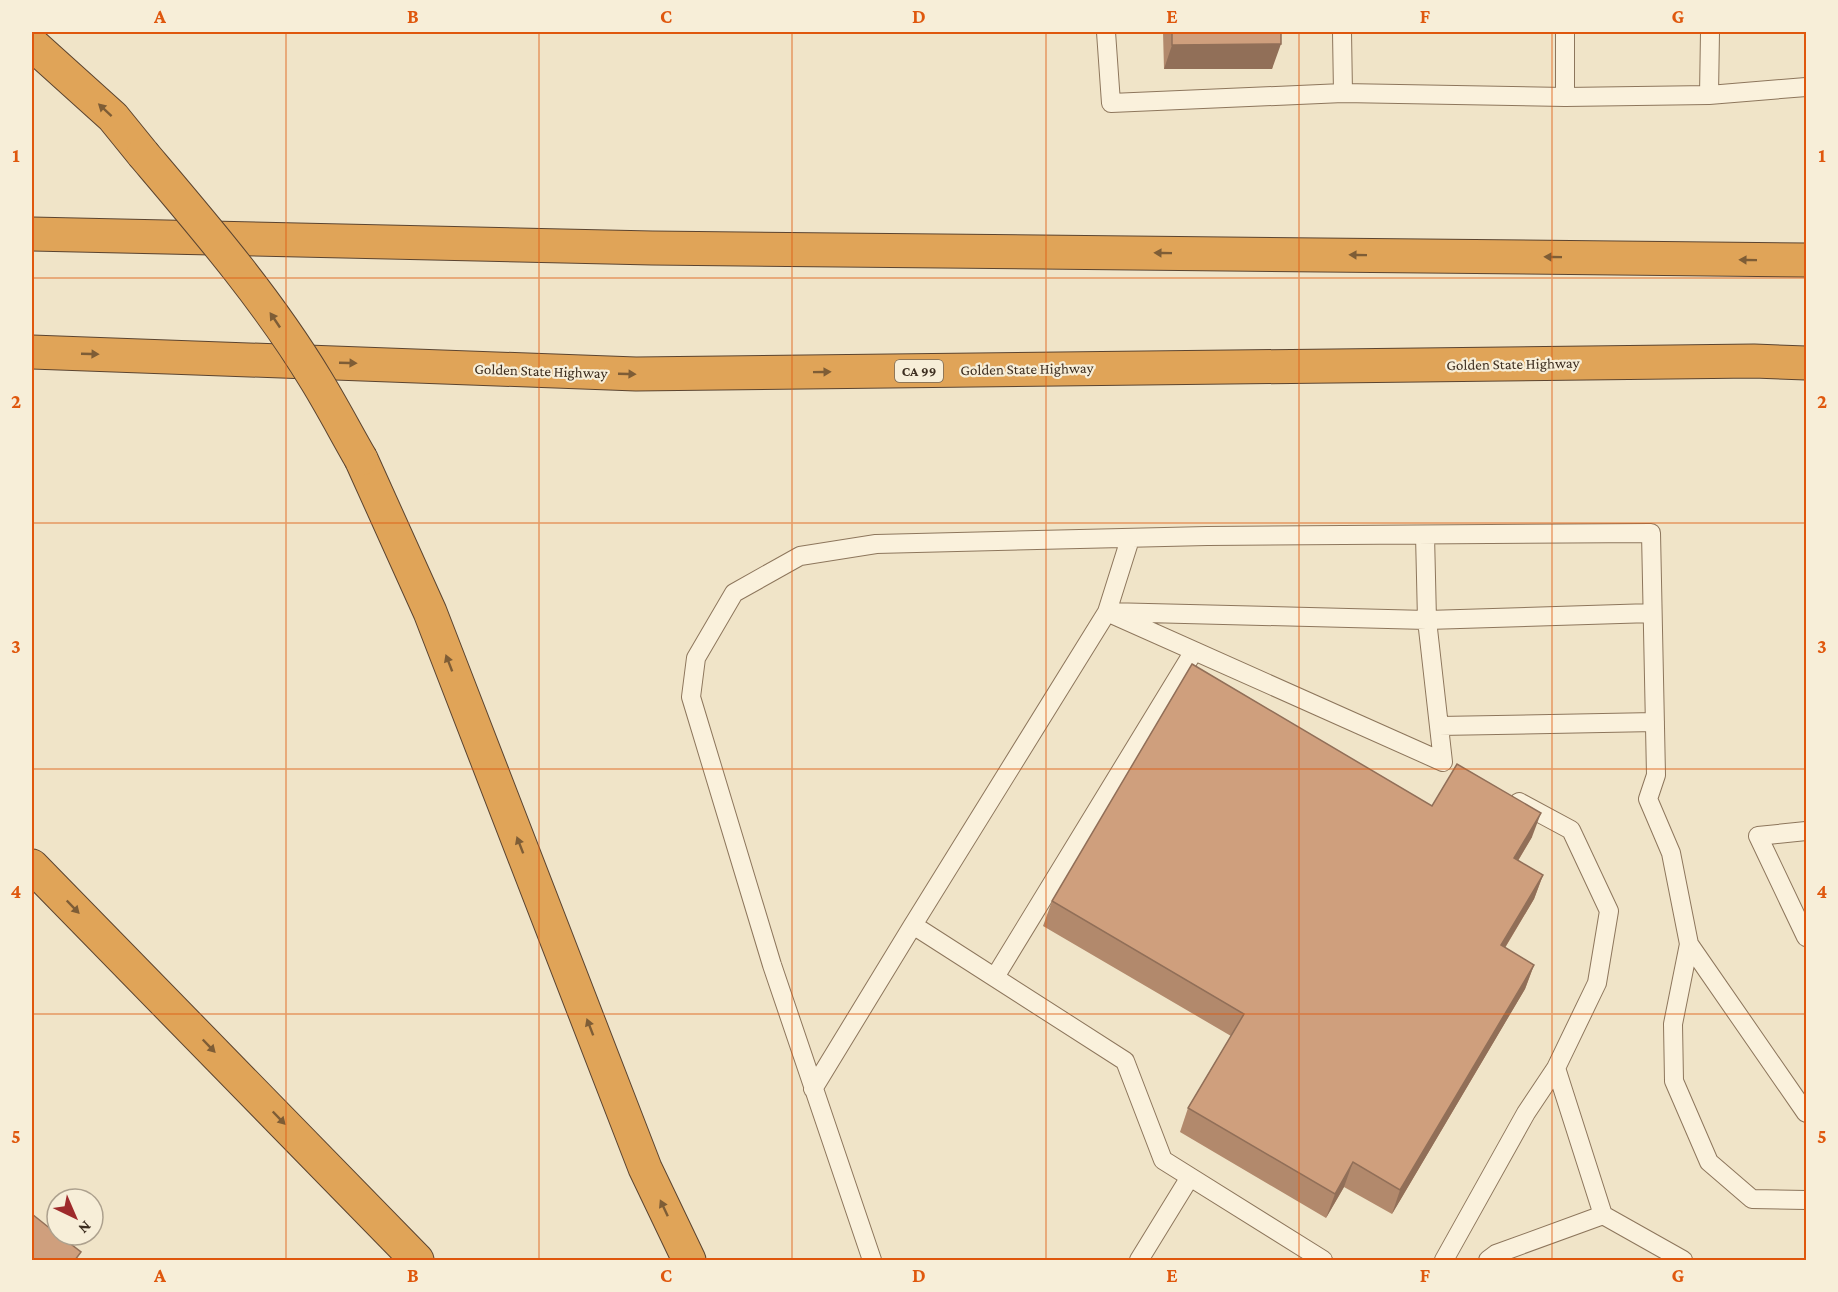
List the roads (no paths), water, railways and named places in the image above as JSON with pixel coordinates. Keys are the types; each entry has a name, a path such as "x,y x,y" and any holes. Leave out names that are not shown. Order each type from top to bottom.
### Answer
{"highway":[{"path":"32,44 113,117 203,225 266,306 315,378 361,459 430,612 645,1168 689,1260"},
{"path":"32,234 652,248 1806,260"},
{"name":"Golden State Highway","path":"32,352 636,374 1754,361 1806,363"},
{"path":"32,866 417,1260"}],"lane":[{"path":"1106,32 1111,103 1343,93 1565,97 1709,95 1806,87"},
{"path":"1342,32 1343,93"},
{"path":"1565,97 1566,32"},
{"path":"1709,95 1710,32"},
{"path":"872,1260 772,965 691,697 696,658 734,593 800,556 876,544 1206,536 1652,533 1656,775 1648,799 1671,853 1689,944 1673,1024 1674,1081 1710,1162 1752,1199 1806,1200"},
{"path":"1425,536 1427,620 1443,762"},
{"path":"813,1089 1107,612 1130,539"},
{"path":"1107,612 1427,620 1652,613"},
{"path":"1107,612 1463,772"},
{"path":"995,977 1194,651"},
{"path":"1439,726 1655,722"},
{"path":"1444,1260 1526,1113 1556,1068 1597,983 1609,911 1571,830 1502,794"},
{"path":"1806,831 1758,836 1806,937"},
{"path":"913,925 1125,1061 1163,1160 1323,1260"},
{"path":"1689,944 1806,1113"},
{"path":"1556,1068 1603,1215 1683,1260"},
{"path":"1139,1260 1190,1177"},
{"path":"1488,1260 1496,1254 1603,1215"}]}
